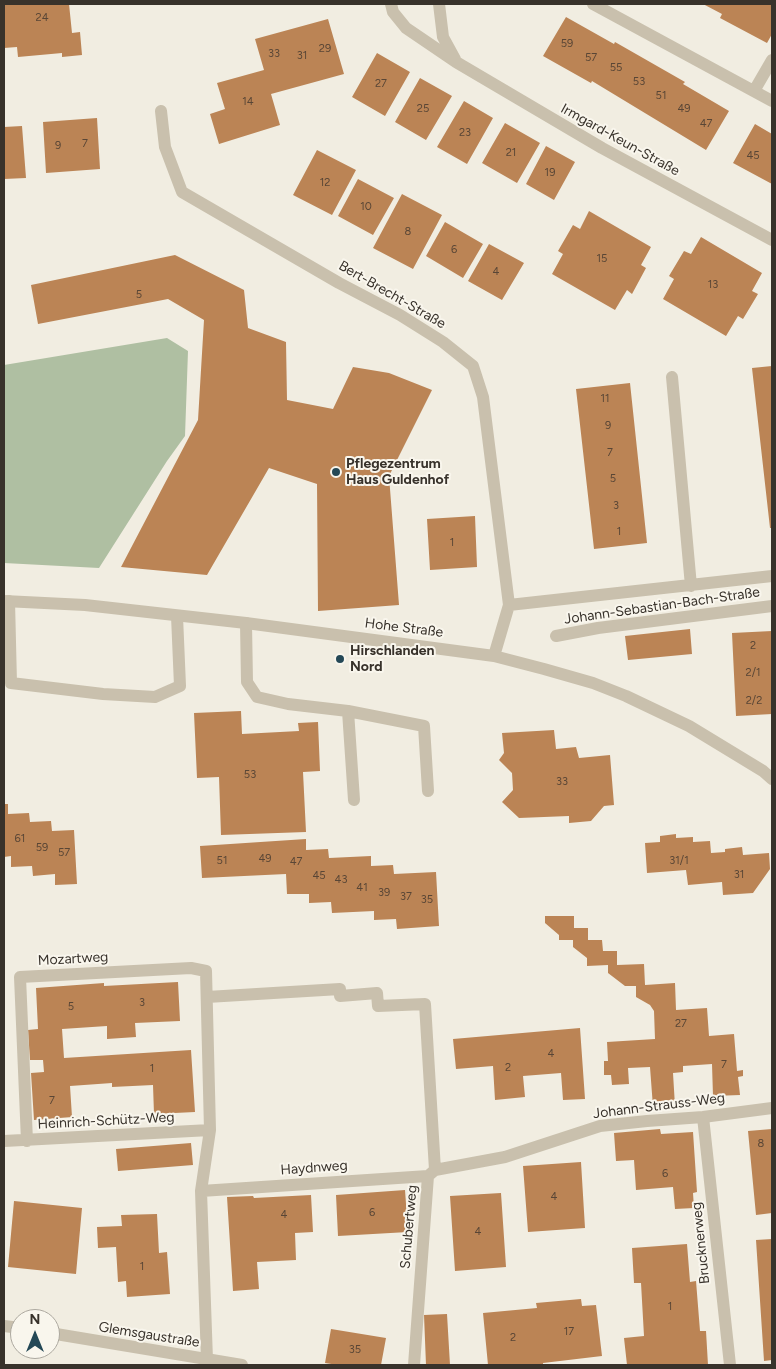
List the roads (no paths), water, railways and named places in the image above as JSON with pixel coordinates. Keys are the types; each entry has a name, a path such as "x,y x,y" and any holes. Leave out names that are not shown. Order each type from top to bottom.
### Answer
{"street":[{"name":"Irmgard-Keun-Straße","path":"391,4 393,12 406,28 456,62 602,148 772,240"},
{"path":"439,4 443,37 456,62"},
{"path":"593,4 772,101"},
{"path":"754,91 772,60"},
{"name":"Bert-Brecht-Straße","path":"161,111 165,147 182,192 339,283 400,315 443,342 473,366 483,397 509,605"},
{"name":"Johann-Sebastian-Bach-Straße","path":"672,377 691,586"},
{"name":"Johann-Sebastian-Bach-Straße","path":"509,605 772,576"},
{"path":"6,601 11,683 103,694 155,697 180,686 177,616"},
{"name":"Hohe Straße","path":"6,601 85,605 246,623 494,656 544,669 626,696 689,726 763,771 772,780"},
{"path":"494,656 509,605"},
{"name":"Johann-Sebastian-Bach-Straße","path":"556,636 598,628 772,606"},
{"path":"246,623 246,682 258,697 288,704 348,711 424,726 428,791"},
{"path":"348,711 354,800"},
{"name":"Mozartweg","path":"27,1141 20,977 191,968 206,971 210,1130 201,1190 208,1360"},
{"name":"Schubertweg","path":"207,997 340,989 340,996 377,993 378,1006 425,1004 432,1173 414,1365"},
{"name":"Johann-Strauss-Weg","path":"432,1173 504,1157 600,1126 703,1117 772,1108"},
{"name":"Brucknerweg","path":"703,1117 730,1365"},
{"name":"Heinrich-Schütz-Weg","path":"4,1142 210,1130"},
{"name":"Haydnweg","path":"201,1190 432,1173"},
{"name":"Glemsgaustraße","path":"60,1335 242,1365"}],"place":[{"name":"Pflegezentrum Haus Guldenhof","path":"336,472"},
{"name":"Hirschlanden Nord","path":"340,659"}]}
